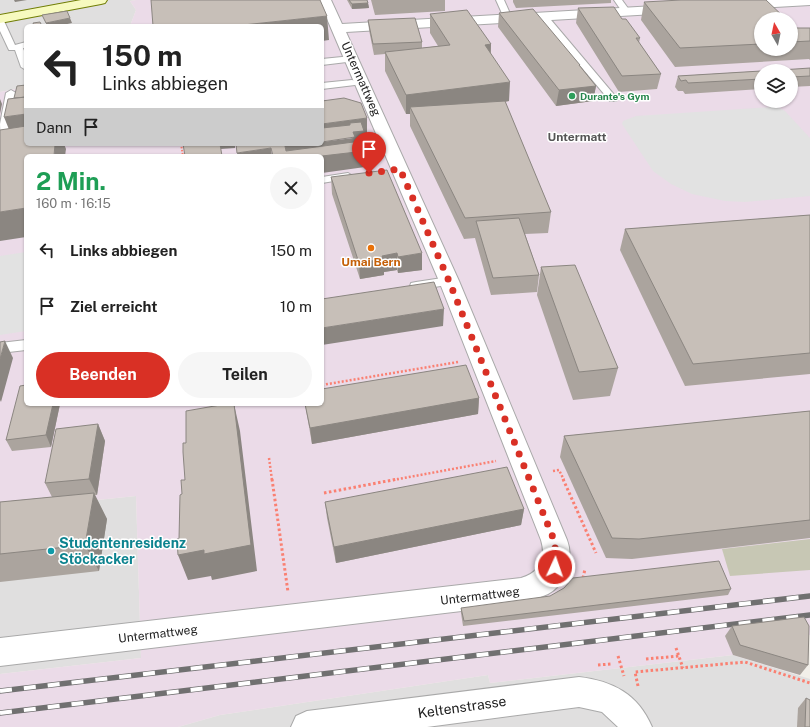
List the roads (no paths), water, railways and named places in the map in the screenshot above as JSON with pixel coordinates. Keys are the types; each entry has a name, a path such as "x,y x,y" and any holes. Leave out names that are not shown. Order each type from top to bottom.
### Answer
{"street":[{"path":"0,20 100,0"},
{"name":"Untermattweg","path":"0,652 521,591 531,589 539,585 551,574 555,567 556,555 554,540 520,456 449,281 393,170 363,101 352,59 325,0"},
{"path":"726,6 810,1"},
{"path":"338,28 688,8"},
{"path":"1,145 20,143"},
{"name":"Keltenstrasse","path":"307,727 419,720 579,692 594,693 625,690 627,714 636,727"}],"lane":[{"path":"500,0 508,18"},
{"path":"618,0 626,12"},
{"path":"543,16 613,99"},
{"path":"0,20 12,48 22,46 24,56"},
{"path":"324,62 352,59"},
{"path":"324,86 352,83"},
{"path":"1,145 11,93"},
{"path":"324,180 361,174"},
{"path":"404,288 449,281"},
{"path":"0,348 24,345"}],"railway":[{"path":"0,691 810,596"},
{"path":"0,713 810,615"}],"place":[{"name":"Durante's Gym","path":"572,96"},
{"name":"Umai Bern","path":"371,248"},
{"name":"Studentenresidenz Stöckacker","path":"51,551"}],"district":[{"name":"Untermatt","path":"577,137"}]}
